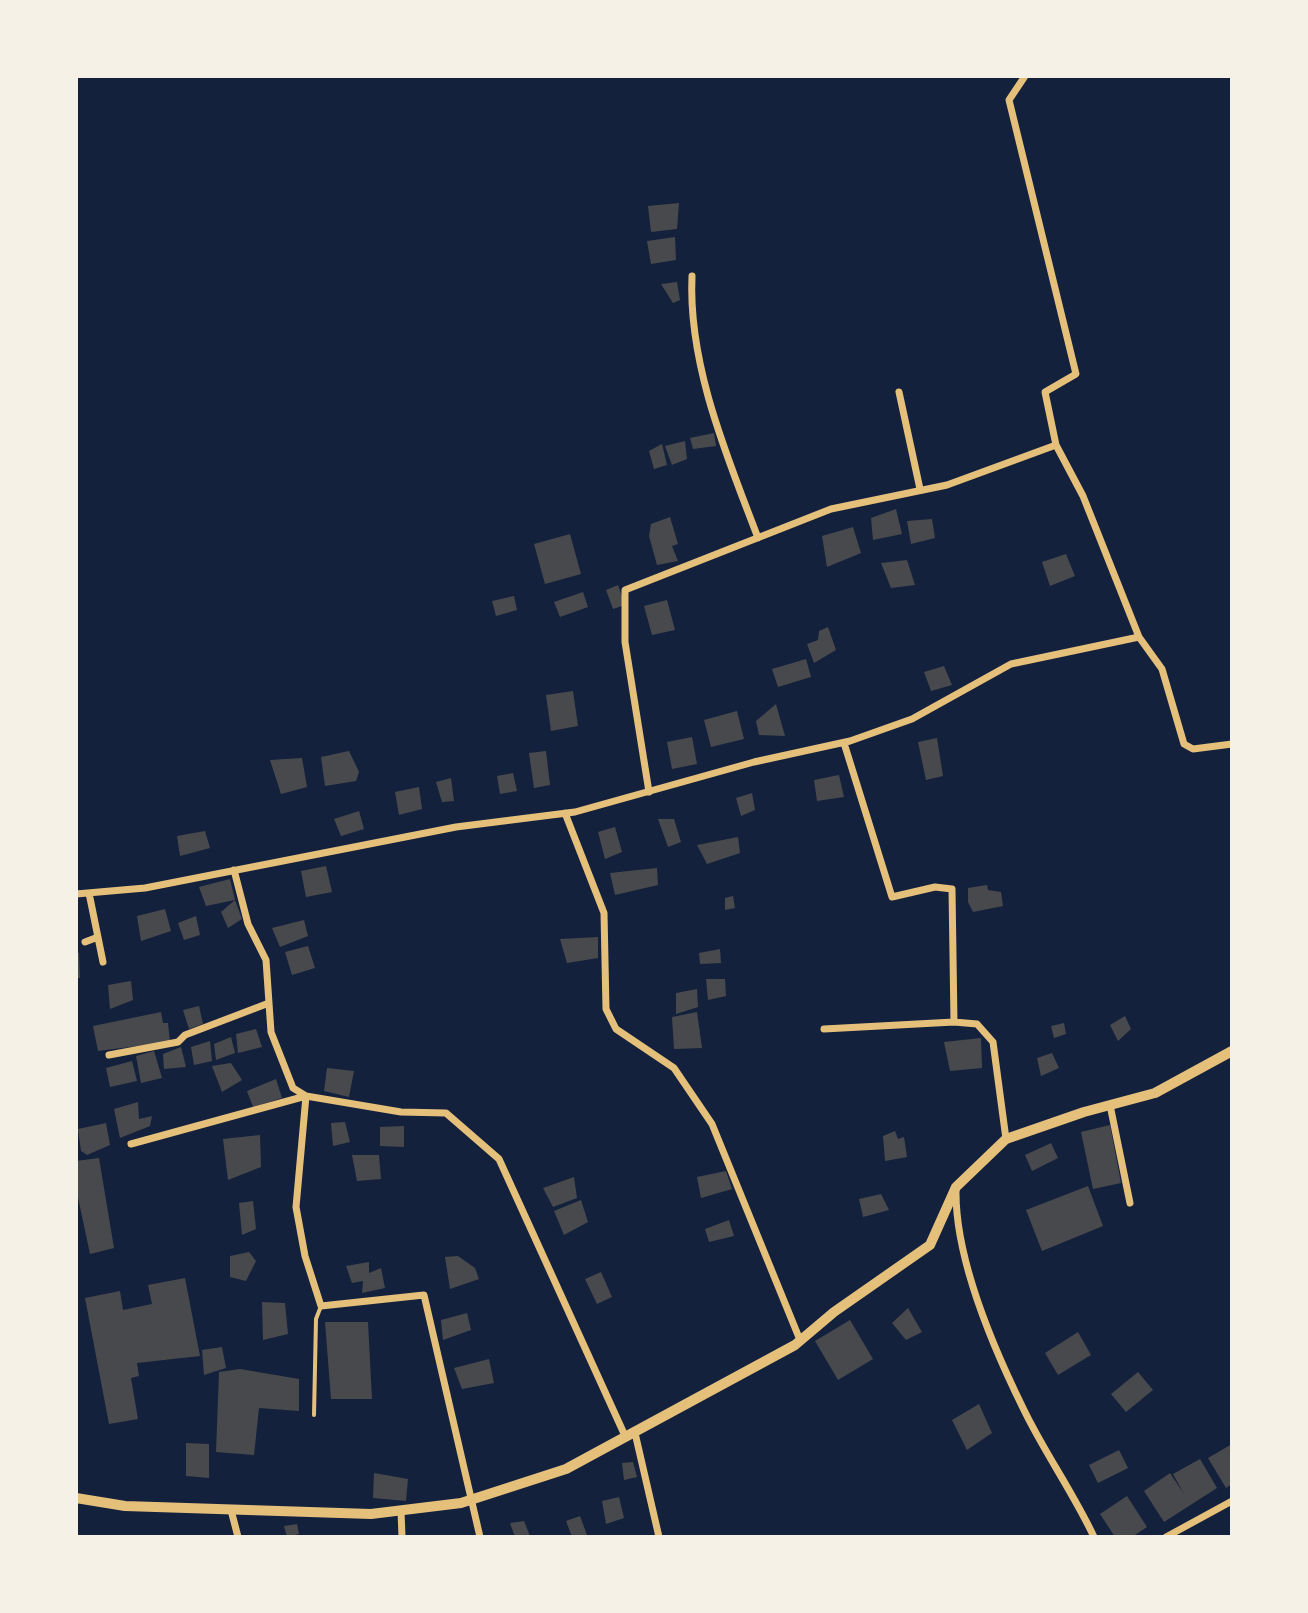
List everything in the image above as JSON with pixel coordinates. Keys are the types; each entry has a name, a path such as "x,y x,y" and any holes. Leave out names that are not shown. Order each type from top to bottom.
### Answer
{"main road":[{"path":"76,1498 125,1506 174,1509 371,1514 470,1500 566,1469 800,1340 834,1312 930,1245 956,1187 1006,1139 1155,1093 1232,1051"}],"street":[{"path":"1025,76 1009,100 1076,374 1045,392 1056,445 1083,496 1139,637 1162,669 1184,744 1193,749 1232,744"},
{"path":"692,276 695,336 726,452 758,538"},
{"path":"899,392 920,489"},
{"path":"649,792 625,642 625,590 831,509 947,485 1056,445"},
{"path":"76,894 145,888 456,827 565,813 844,743 912,719 1011,664 1139,637"},
{"path":"844,743 892,897 935,887 952,889 954,1022"},
{"path":"565,813 604,913 606,1009 616,1029 674,1068 712,1124 800,1340"},
{"path":"234,870 248,924 266,960 271,1032 293,1088 306,1096 401,1112 446,1113 499,1159 630,1435 659,1537"},
{"path":"89,893 103,962"},
{"path":"85,942 98,937"},
{"path":"109,1055 178,1042 185,1035 269,1003"},
{"path":"824,1029 954,1022 977,1024 993,1042 1006,1139"},
{"path":"131,1144 306,1096"},
{"path":"306,1096 296,1207 305,1256 321,1306 424,1295 480,1537"},
{"path":"1110,1105 1130,1203"},
{"path":"956,1187 956,1216 966,1268 1023,1409 1094,1537"},
{"path":"1166,1537 1232,1501"},
{"path":"231,1510 238,1537"},
{"path":"401,1511 402,1537"}],"lane":[{"path":"314,1415 316,1319 321,1306"}],"building":[{"path":"679,203 677,229 651,232 648,206"},
{"path":"675,237 676,260 651,264 647,241"},
{"path":"677,282 680,300 673,303 661,284"},
{"path":"714,433 716,446 693,449 690,438"},
{"path":"685,441 687,459 672,465 665,446"},
{"path":"662,444 667,465 654,469 649,451"},
{"path":"896,509 902,534 873,540 871,518"},
{"path":"670,517 678,544 672,546 678,561 657,565 649,536 651,524"},
{"path":"932,519 935,538 911,544 907,521"},
{"path":"853,527 861,553 827,567 822,536"},
{"path":"570,534 581,574 545,584 534,544"},
{"path":"1066,554 1075,576 1050,586 1042,562"},
{"path":"907,560 915,585 891,588 881,563"},
{"path":"618,585 625,605 613,609 606,590"},
{"path":"583,592 588,607 560,617 554,602"},
{"path":"514,596 517,610 496,616 492,601"},
{"path":"667,600 675,630 652,635 644,606"},
{"path":"828,627 836,650 814,663 807,644 818,640 819,631"},
{"path":"806,659 811,677 778,687 772,669"},
{"path":"944,666 952,685 931,691 924,672"},
{"path":"573,691 578,726 551,731 546,695"},
{"path":"776,704 785,736 759,735 756,721"},
{"path":"737,711 744,739 711,747 704,720"},
{"path":"692,737 697,764 672,769 667,742"},
{"path":"937,738 943,776 926,780 918,742"},
{"path":"349,751 359,772 356,781 325,786 321,757"},
{"path":"546,751 550,785 534,788 529,753"},
{"path":"302,758 307,787 281,794 270,760"},
{"path":"513,773 517,791 500,794 497,776"},
{"path":"839,775 844,797 817,801 814,780"},
{"path":"451,778 454,801 442,802 436,782"},
{"path":"419,787 422,809 399,815 395,792"},
{"path":"752,793 755,810 741,816 736,798"},
{"path":"359,811 364,829 341,836 334,819"},
{"path":"658,819 674,819 681,842 668,847"},
{"path":"615,827 622,852 605,859 598,832"},
{"path":"205,831 210,848 180,856 177,836"},
{"path":"738,837 740,853 707,864 697,845"},
{"path":"326,866 332,892 306,897 301,871"},
{"path":"657,868 658,885 615,895 610,873"},
{"path":"230,879 235,900 206,906 199,887"},
{"path":"987,885 988,890 1001,892 1003,906 973,912 968,902 968,888"},
{"path":"733,896 735,908 725,910 725,898"},
{"path":"235,900 242,919 228,928 221,912"},
{"path":"165,909 171,931 141,941 137,916"},
{"path":"196,916 200,935 184,940 178,923"},
{"path":"304,920 308,936 280,947 272,928"},
{"path":"598,937 598,958 567,963 560,939"},
{"path":"308,946 315,968 292,975 285,952"},
{"path":"720,949 721,963 700,964 699,953"},
{"path":"76,952 79,953 80,978 76,978"},
{"path":"706,979 725,979 726,996 708,1000"},
{"path":"131,981 133,1000 110,1009 108,985"},
{"path":"697,989 698,1007 676,1014 676,993"},
{"path":"199,1006 203,1024 189,1029 183,1010"},
{"path":"161,1012 163,1023 168,1023 170,1042 98,1051 93,1026"},
{"path":"697,1012 702,1048 674,1049 672,1017"},
{"path":"1125,1016 1131,1029 1118,1041 1110,1025"},
{"path":"1064,1023 1066,1034 1054,1038 1051,1026"},
{"path":"256,1029 262,1047 238,1053 236,1034"},
{"path":"231,1037 235,1053 216,1060 214,1044"},
{"path":"981,1038 982,1068 950,1071 944,1042"},
{"path":"210,1041 212,1061 194,1065 191,1047"},
{"path":"181,1047 186,1067 164,1069 163,1054"},
{"path":"154,1051 162,1078 141,1083 136,1056"},
{"path":"1052,1053 1059,1068 1041,1076 1037,1058"},
{"path":"132,1061 137,1081 110,1087 106,1068"},
{"path":"231,1063 242,1080 222,1092 212,1066"},
{"path":"327,1068 354,1071 349,1097 324,1091"},
{"path":"276,1079 282,1098 253,1107 247,1091"},
{"path":"138,1102 139,1119 152,1116 150,1126 120,1138 114,1109"},
{"path":"345,1122 350,1142 333,1146 331,1123"},
{"path":"106,1123 110,1145 87,1155 81,1151 78,1129"},
{"path":"1110,1125 1121,1183 1093,1189 1081,1132"},
{"path":"404,1126 404,1147 380,1146 380,1127"},
{"path":"895,1131 898,1139 904,1137 907,1157 885,1161 883,1136"},
{"path":"260,1135 261,1167 228,1180 223,1139"},
{"path":"1051,1143 1058,1158 1032,1171 1025,1155"},
{"path":"352,1155 379,1155 381,1179 357,1181"},
{"path":"99,1158 114,1248 90,1254 76,1188 76,1161"},
{"path":"726,1171 732,1189 701,1198 697,1177"},
{"path":"574,1177 577,1198 553,1207 543,1188"},
{"path":"1088,1186 1103,1226 1042,1251 1026,1210"},
{"path":"881,1194 889,1210 863,1217 859,1199"},
{"path":"581,1200 588,1222 564,1235 554,1211"},
{"path":"253,1201 256,1229 242,1235 239,1203"},
{"path":"729,1220 734,1236 709,1242 705,1229"},
{"path":"249,1252 256,1261 246,1281 230,1277 230,1256"},
{"path":"458,1256 475,1268 479,1279 450,1289 445,1257"},
{"path":"369,1262 369,1273 381,1268 385,1288 362,1293 363,1281 352,1283 346,1266"},
{"path":"601,1272 612,1297 597,1304 585,1279"},
{"path":"185,1278 200,1356 137,1363 139,1376 131,1378 138,1419 109,1424 85,1298 120,1291 123,1310 152,1304 148,1285"},
{"path":"262,1302 285,1303 288,1334 263,1340"},
{"path":"908,1308 922,1332 906,1340 892,1323"},
{"path":"467,1313 471,1330 443,1340 441,1320"},
{"path":"850,1320 873,1359 838,1380 815,1341"},
{"path":"325,1322 368,1322 372,1399 331,1399"},
{"path":"1078,1332 1091,1355 1058,1375 1045,1353"},
{"path":"222,1347 226,1368 204,1375 202,1350"},
{"path":"489,1359 494,1383 462,1389 454,1368"},
{"path":"240,1369 299,1379 299,1411 259,1408 254,1455 216,1452 219,1372"},
{"path":"1138,1372 1153,1390 1126,1412 1111,1394"},
{"path":"979,1404 992,1433 967,1450 952,1420"},
{"path":"186,1443 209,1444 209,1478 186,1476"},
{"path":"1232,1444 1232,1484 1226,1488 1208,1458"},
{"path":"1119,1450 1128,1468 1098,1483 1089,1465"},
{"path":"1200,1459 1217,1488 1164,1522 1144,1491 1170,1473 1184,1494 1173,1474"},
{"path":"633,1462 637,1477 624,1480 622,1463"},
{"path":"374,1473 408,1479 406,1501 373,1498"},
{"path":"1127,1496 1147,1527 1132,1537 1115,1537 1100,1514"},
{"path":"619,1497 624,1518 606,1524 602,1501"},
{"path":"580,1516 587,1535 572,1537 566,1521"},
{"path":"524,1521 530,1536 515,1537 510,1523"},
{"path":"297,1524 299,1534 287,1537 284,1526"}]}
